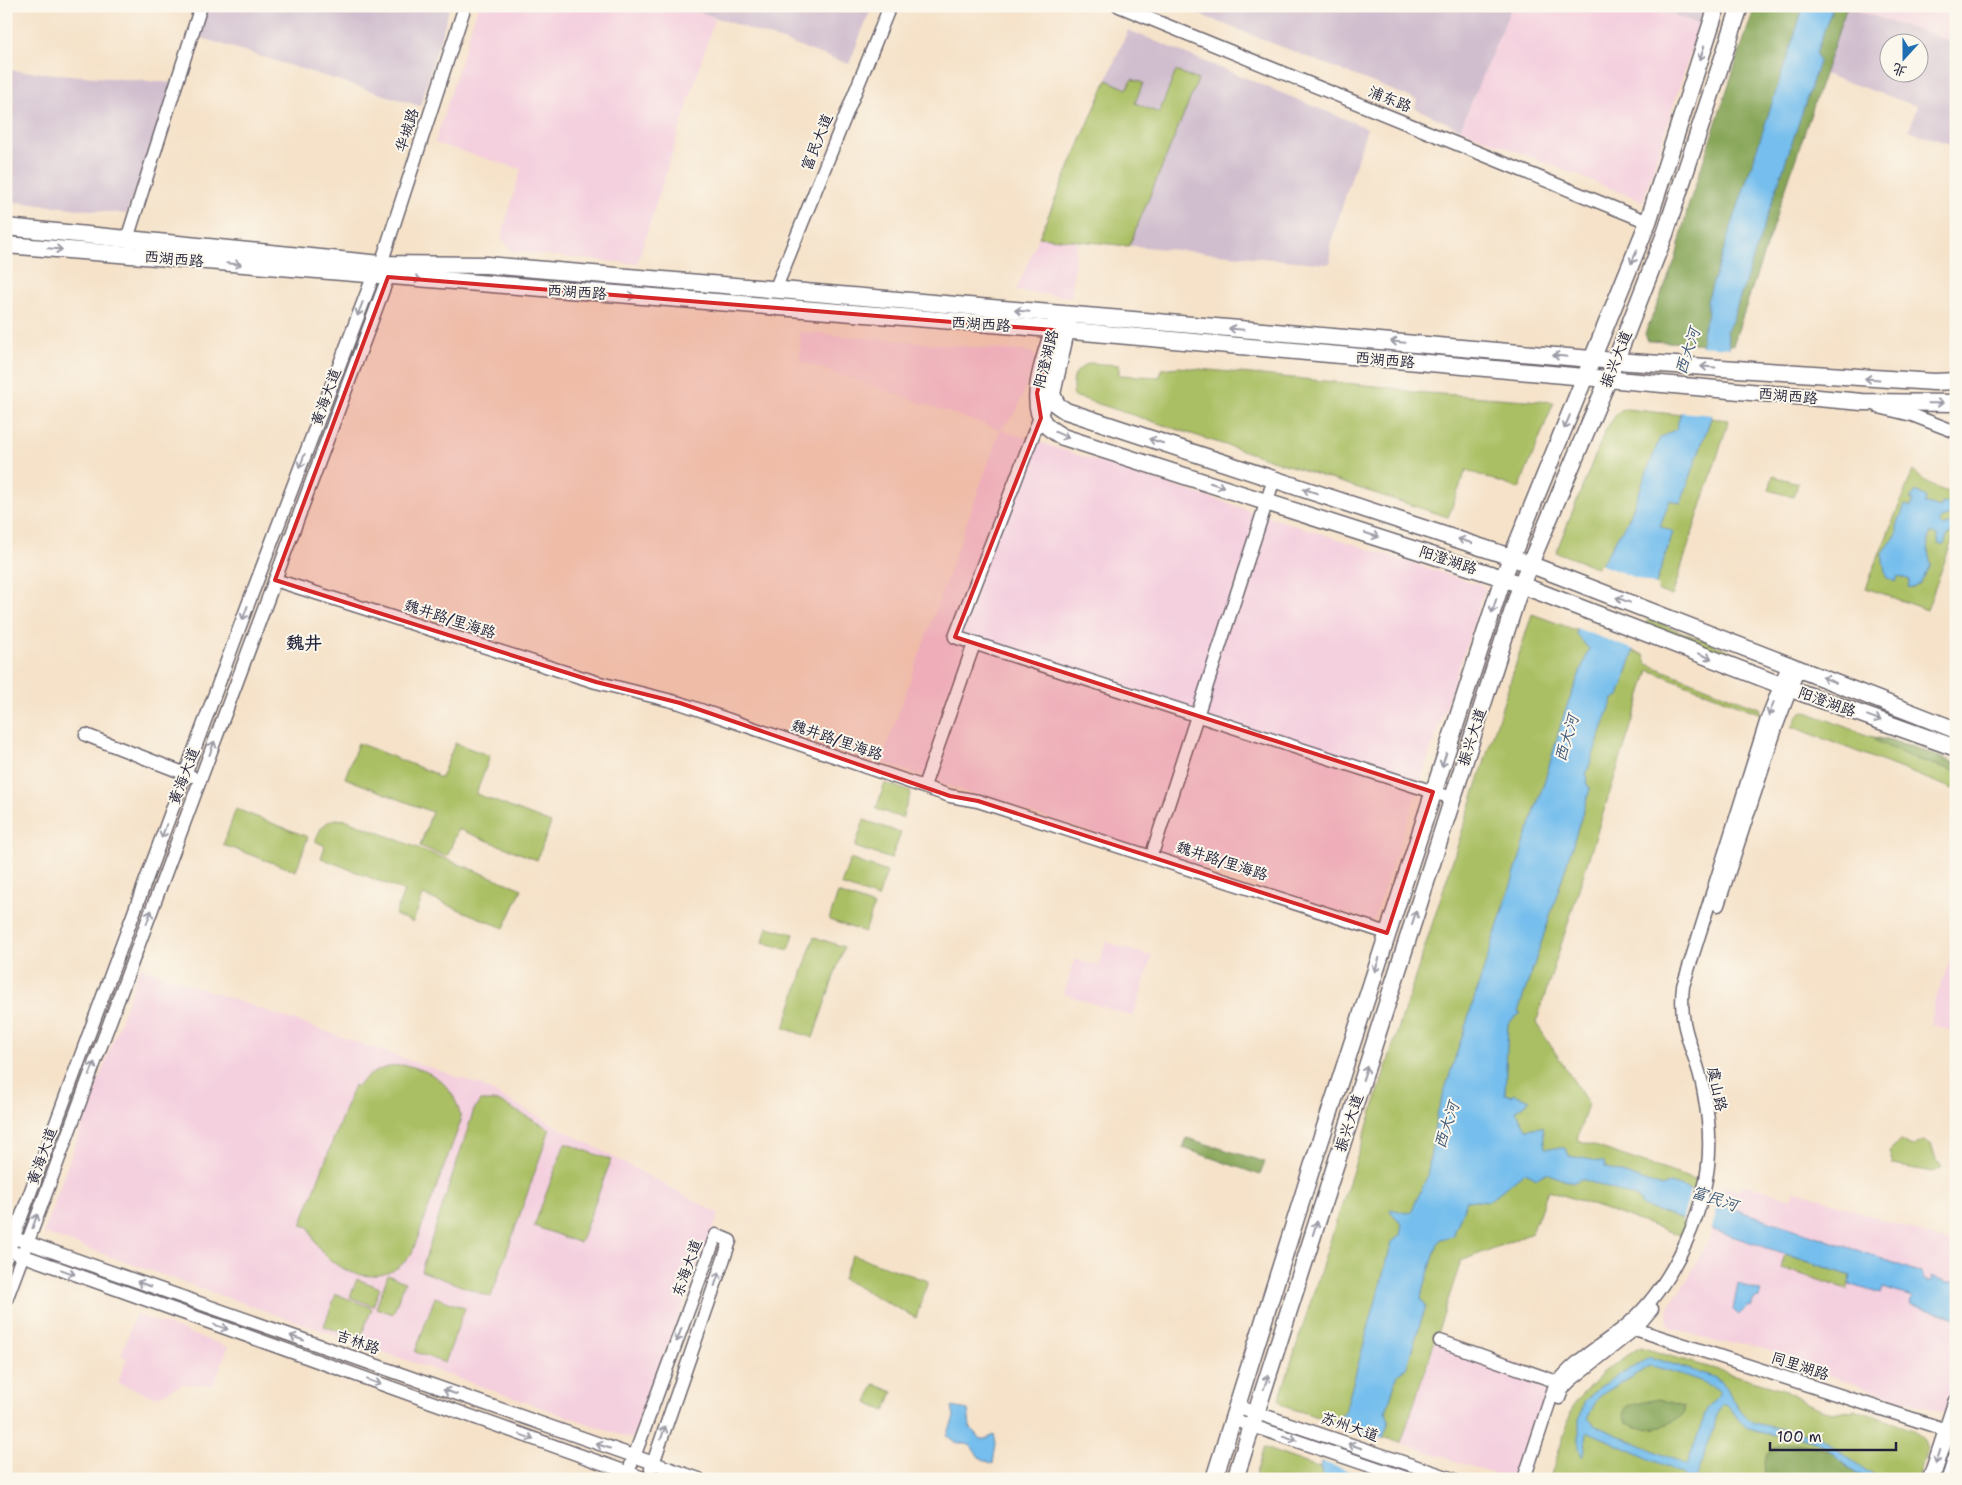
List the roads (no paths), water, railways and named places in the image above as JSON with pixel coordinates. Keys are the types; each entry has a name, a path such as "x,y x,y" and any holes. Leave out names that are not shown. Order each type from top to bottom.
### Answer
{"main road":[{"name":"振兴大道","path":"1214,1479 1387,932 1503,578 1648,222 1717,6"},
{"name":"振兴大道","path":"1235,1479 1521,585 1608,380 1665,234 1740,6"},
{"name":"西湖西路","path":"6,227 383,269 1586,377 1674,387 1862,402 1956,403"},
{"name":"西湖西路","path":"6,245 383,269 487,265 1615,361 1934,382 1956,381"},
{"name":"阳澄湖路","path":"1064,314 1060,331 1053,400 1066,411 1511,557 1794,665 1956,730"},
{"name":"阳澄湖路","path":"1060,331 1037,393 1038,409 1041,418 1052,430 1063,437 1503,578 1786,687 1956,748"},
{"path":"1931,1479 1951,1431 1956,1402"},
{"path":"1950,1479 1956,1460"}],"street":[{"path":"127,239 201,6"},
{"name":"华城路","path":"383,269 465,6"},
{"name":"富民大道","path":"775,290 890,6"},
{"name":"浦东路","path":"1120,6 1648,222"},
{"name":"黄海大道","path":"6,1300 275,580 383,269"},
{"name":"黄海大道","path":"7,1253 10,1236 185,774 383,269"},
{"path":"1054,382 955,637 1452,798"},
{"path":"1862,402 1912,415 1956,432"},
{"path":"1154,848 1274,479"},
{"name":"魏井路/里海路","path":"275,580 601,684 680,703 924,786 1387,932"},
{"path":"924,786 974,644"},
{"name":"虞山路","path":"1533,1479 1562,1384 1635,1329 1675,1278 1689,1253 1709,1178 1709,1137 1703,1088 1682,1021 1680,1008 1683,986 1767,719 1786,687 1794,665"},
{"path":"86,735 201,780"},
{"name":"虞山路","path":"1524,1479 1562,1384 1575,1363 1623,1328 1646,1304 1672,1269 1696,1225"},
{"name":"东海大道","path":"627,1476 716,1235 730,1241 646,1479"},
{"name":"吉林路","path":"10,1236 699,1479"},
{"path":"7,1253 22,1256 627,1476 646,1479"},
{"name":"同里湖路","path":"1635,1329 1951,1431"},
{"path":"1440,1341 1562,1384"},
{"name":"苏州大道","path":"1234,1413 1320,1434 1452,1479"},
{"name":"苏州大道","path":"1254,1419 1315,1447 1409,1479"}],"water":[{"name":"西大河","path":"1804,6 1833,6 1816,53 1819,62 1732,321 1726,331 1730,350 1712,415 1681,503 1670,500 1660,526 1673,532 1619,696 1613,699 1586,775 1588,777 1586,782 1590,789 1518,1012 1521,1013 1508,1023 1505,1094 1512,1096 1513,1094 1530,1100 1516,1111 1526,1129 1542,1127 1545,1148 1566,1148 1569,1156 1604,1162 1605,1167 1662,1187 1671,1183 1696,1192 1695,1196 1921,1273 1925,1281 1932,1281 1931,1276 1946,1283 1956,1282 1956,1318 1910,1304 1912,1297 1883,1288 1881,1294 1849,1284 1851,1276 1642,1206 1638,1198 1581,1179 1572,1183 1546,1173 1537,1178 1525,1172 1487,1202 1467,1200 1453,1236 1441,1239 1438,1243 1421,1298 1426,1306 1406,1368 1398,1373 1386,1412 1389,1421 1368,1479 1323,1479 1320,1467 1334,1424 1345,1412 1392,1242 1400,1235 1402,1224 1390,1211 1391,1209 1406,1213 1411,1212 1427,1177 1437,1114 1547,773 1564,714 1589,649 1576,634 1600,566 1629,518 1660,438 1676,429 1702,342 1708,314 1707,301"},
{"path":"1916,491 1926,497 1925,503 1940,508 1942,503 1945,504 1950,500 1956,502 1956,512 1941,519 1939,523 1943,527 1951,523 1955,526 1955,530 1947,536 1944,545 1939,544 1937,535 1931,532 1927,545 1931,566 1919,584 1913,588 1908,587 1910,580 1898,576 1895,582 1886,577 1882,554 1897,534 1897,526 1905,505 1911,507 1914,501 1910,499"},
{"path":"1738,1284 1761,1291 1759,1298 1754,1299 1751,1307 1748,1306 1739,1315 1733,1310"},
{"path":"1649,1357 1714,1377 1725,1387 1742,1413 1754,1423 1819,1437 1878,1479 1860,1475 1824,1446 1816,1442 1799,1437 1763,1433 1748,1428 1724,1403 1717,1412 1714,1428 1695,1479 1685,1479 1683,1474 1587,1431 1585,1451 1582,1457 1579,1448 1579,1420 1584,1403 1599,1387","holes":["1650,1366 1698,1380 1716,1388 1720,1392 1707,1409 1687,1465 1594,1425 1587,1418 1599,1396"]},
{"path":"952,1407 968,1410 970,1427 980,1439 987,1439 994,1435 996,1443 993,1464 979,1457 970,1445 955,1442 947,1436 954,1417"}],"district":[{"name":"魏井","path":"304,643"}],"water label":[{"name":"富民河","path":"1715,1198"}]}
